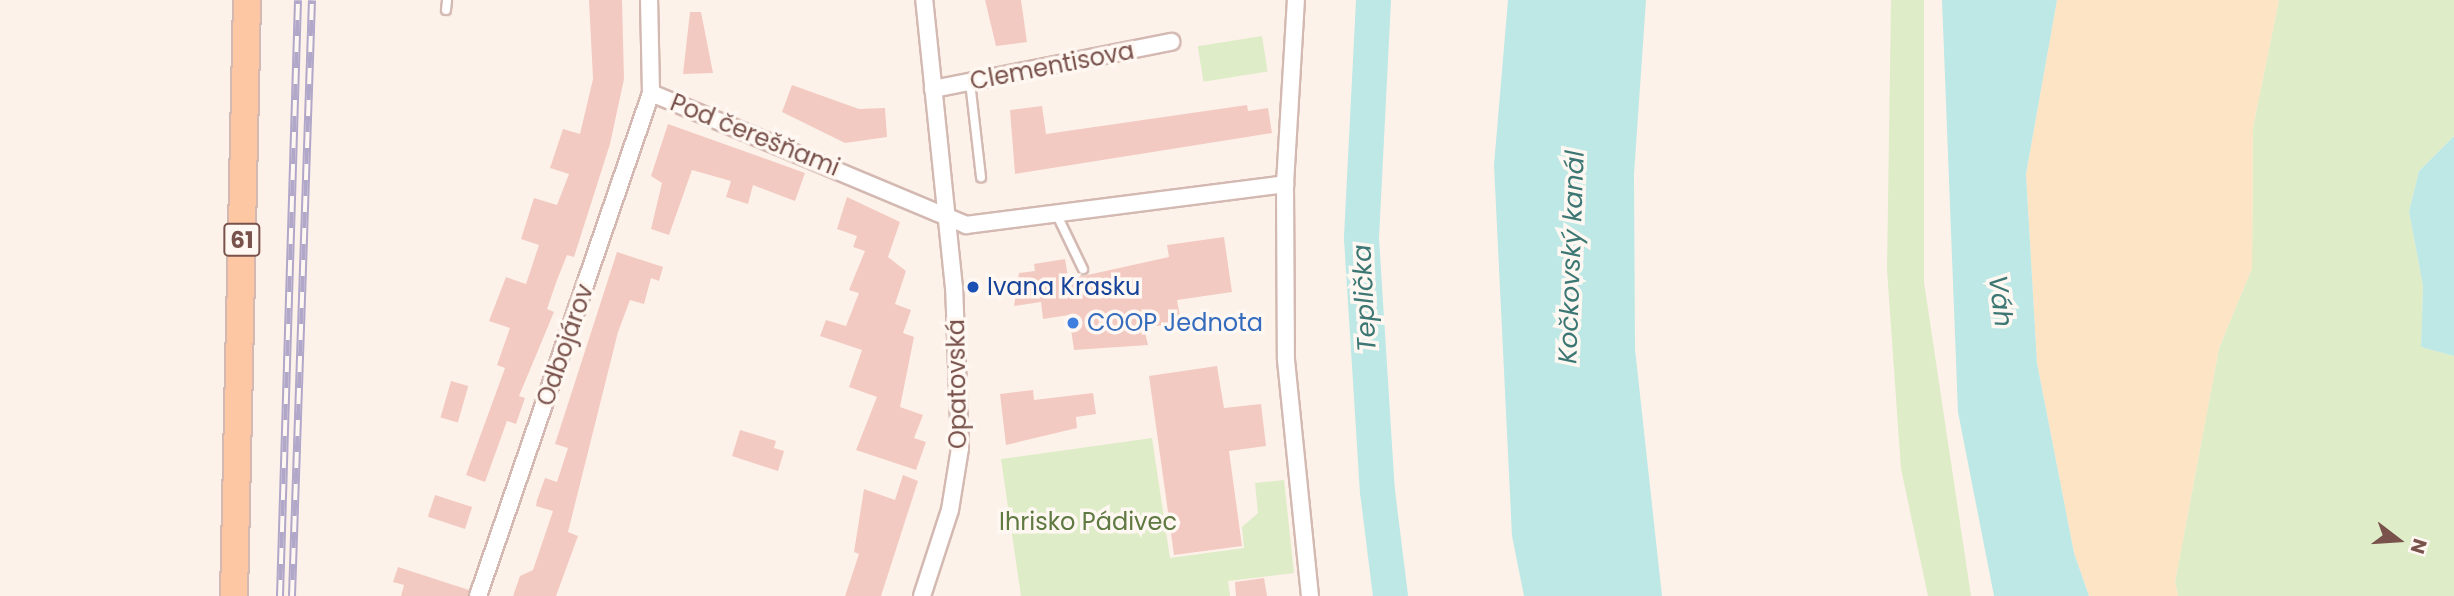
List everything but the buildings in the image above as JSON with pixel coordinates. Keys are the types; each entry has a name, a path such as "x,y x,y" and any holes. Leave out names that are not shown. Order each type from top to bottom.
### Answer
{"main road":[{"name":"61","path":"234,596 247,0"}],"street":[{"name":"Pod čerešňami","path":"649,0 651,93 945,213"},
{"name":"Opatovská","path":"922,596 950,510 960,448 945,213 924,0"},
{"path":"1296,0 1285,184 1286,360 1310,596"},
{"name":"Clementisova","path":"933,89 1171,42"},
{"name":"Odbojárov","path":"478,596 651,93"},
{"path":"945,213 966,225 1285,184"}],"lane":[{"path":"970,82 981,177"},
{"path":"1055,212 1068,226 1083,269"}],"green space":[{"path":"1891,0 1924,0 1924,282 1971,596 1928,596 1901,469 1887,270"},
{"path":"2279,0 2454,0 2454,136 2419,171 2409,211 2423,286 2421,347 2454,356 2454,596 2178,596 2175,582 2219,348 2252,268 2253,127"},
{"path":"1262,36 1268,72 1203,82 1198,46"},
{"name":"Ihrisko Pádivec","path":"1152,438 1170,558 1244,548 1242,527 1258,513 1255,483 1284,480 1294,573 1228,581 1230,596 1021,596 1001,459"}],"sand":[{"path":"2057,0 2279,0 2253,127 2252,268 2219,348 2175,582 2178,596 2089,596 2074,553 2037,363 2026,174"}],"water":[{"name":"Kočkovský kanál","path":"1508,0 1646,0 1634,174 1635,349 1662,596 1524,596 1512,536 1494,165"},
{"name":"Váh","path":"1942,0 2057,0 2026,174 2037,363 2074,553 2089,596 1994,596 1958,412"},
{"path":"2454,136 2454,356 2421,347 2423,286 2409,211 2419,171"}],"waterway":[{"name":"Teplička","path":"1373,0 1361,238 1377,491 1390,596"}],"railway":[{"path":"280,596 298,0"},
{"path":"292,596 312,0"}],"place":[{"name":"Ivana Krasku","path":"973,287"},
{"name":"COOP Jednota","path":"1073,323"}]}
